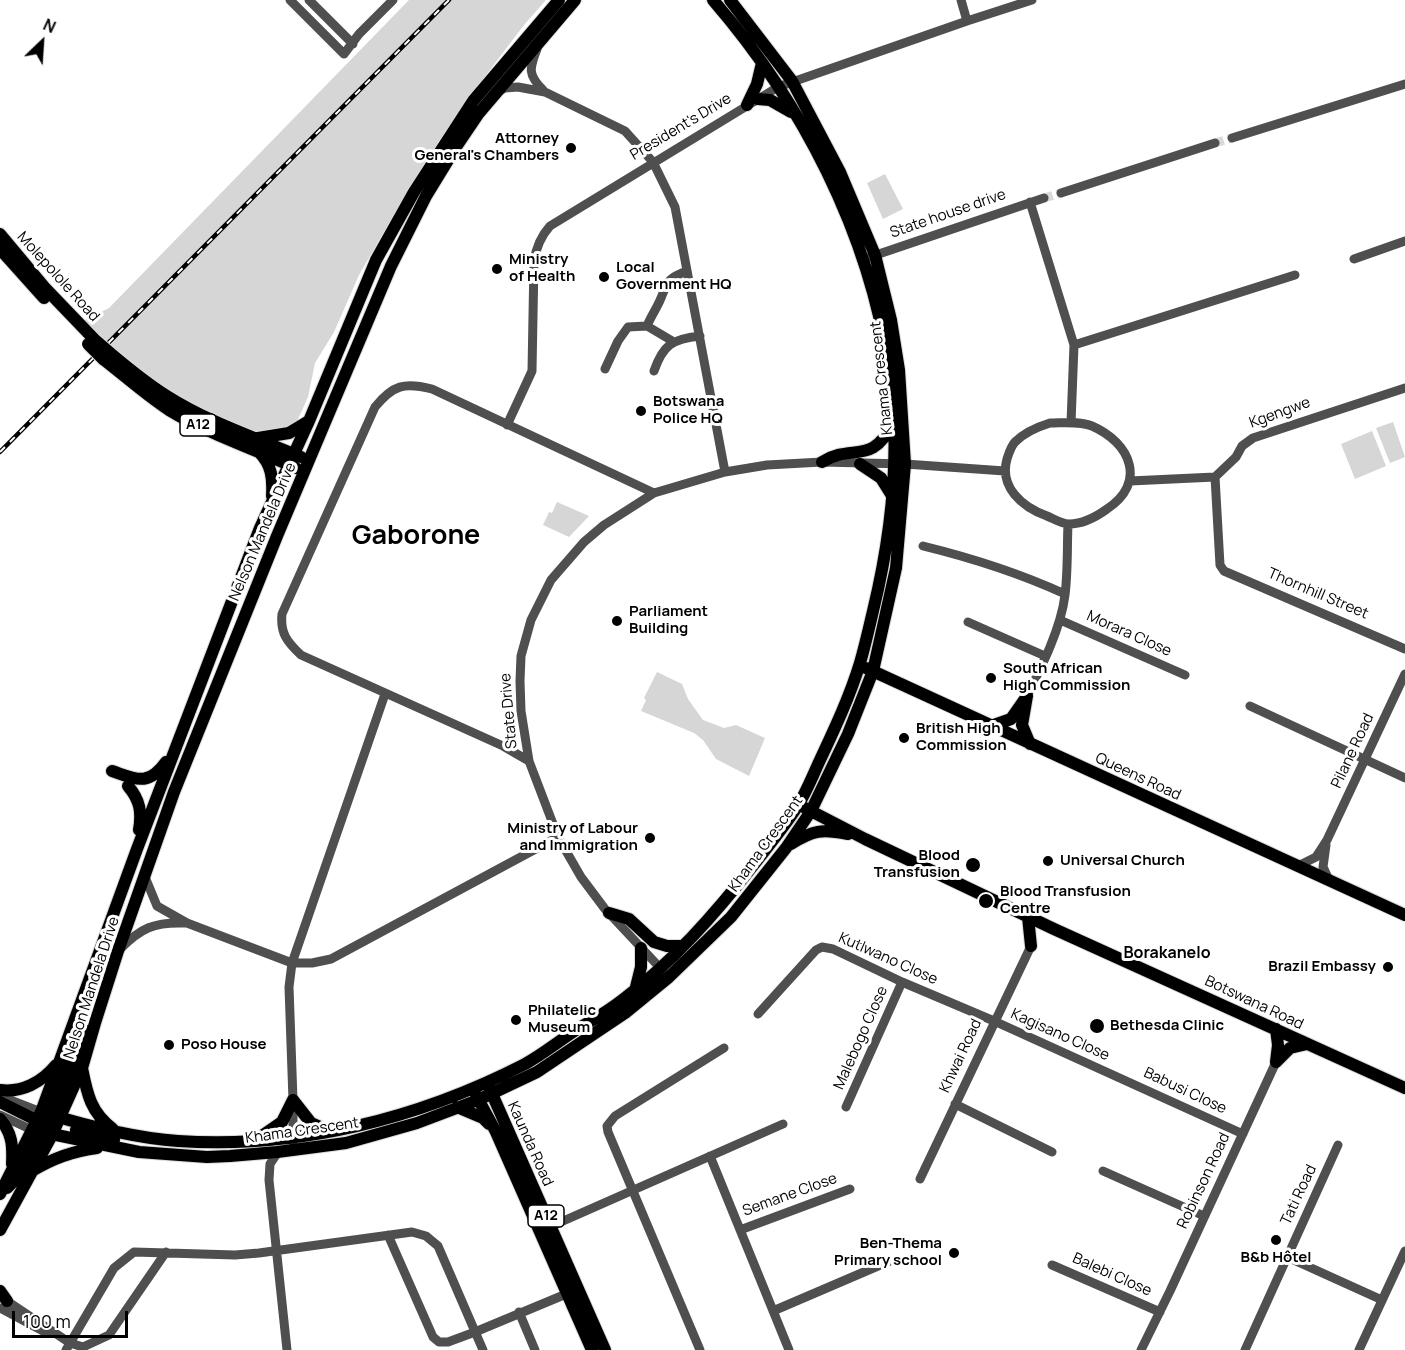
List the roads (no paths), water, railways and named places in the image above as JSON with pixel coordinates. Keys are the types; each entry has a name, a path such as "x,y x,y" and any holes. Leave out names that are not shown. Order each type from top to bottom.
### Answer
{"main road":[{"name":"Nelson Mandela Drive","path":"47,1123 62,1058 177,744 272,501 309,421 376,260 414,192 473,101 559,0"},
{"name":"Nelson Mandela Drive","path":"47,1123 82,1068 118,951 174,792 277,536 398,251 426,196 456,147 496,92 575,0"},
{"name":"Khama Crescent","path":"47,1123 107,1146 207,1157 255,1154 278,1152 293,1144 332,1132 413,1112 473,1087 527,1063 620,1002 682,946 722,905 799,804 836,725 860,665 885,564 892,495 899,464 889,370 880,323 862,260 830,176 778,87 713,0"},
{"name":"Khama Crescent","path":"47,1123 184,1142 255,1140 293,1144 346,1143 417,1123 478,1100 537,1072 625,1013 669,977 731,917 786,848 811,811 848,734 873,671 896,568 899,464 897,360 891,320 875,255 840,172 792,81 730,0"},
{"path":"762,63 752,102 770,100 797,116"},
{"name":"Molepolole Road","path":"0,234 91,341"},
{"name":"Molepolole Road","path":"0,249 91,341"},
{"name":"A12","path":"91,341 169,410 194,423 257,444 307,466"},
{"path":"272,501 273,481 270,468 257,444 289,433 309,421"},
{"path":"822,462 830,457 869,451 884,439 893,421"},
{"path":"860,464 881,478 892,495"},
{"name":"Queens Road","path":"860,665 1405,915"},
{"path":"991,726 1011,719 1027,696"},
{"path":"1027,696 1022,725 1030,744"},
{"path":"112,771 138,779 151,777 159,771 177,744"},
{"path":"128,786 135,795 141,811 137,849"},
{"name":"Botswana Road","path":"799,804 1028,917 1405,1088"},
{"path":"786,848 812,832 823,830 858,835"},
{"path":"609,913 629,919 654,942 667,946 682,946"},
{"path":"1028,917 1031,946"},
{"path":"1031,946 1042,935 1054,929"},
{"path":"636,988 641,967 641,948"},
{"path":"0,1230 31,1171 47,1123 81,1040 94,1023"},
{"path":"1276,1029 1278,1051 1276,1062"},
{"path":"1276,1062 1290,1048 1306,1044"},
{"path":"0,1090 16,1090 37,1082 48,1074 62,1058"},
{"path":"82,1068 90,1103 104,1122 115,1131"},
{"path":"503,1119 505,1103 510,1092 537,1072"},
{"name":"Kaunda Road","path":"486,1081 545,1229"},
{"name":"Kaunda Road","path":"473,1087 545,1229 573,1291 605,1350"},
{"path":"255,1140 282,1122 293,1100 311,1124 332,1132"},
{"path":"0,1102 47,1123 134,1145 150,1152"},
{"path":"456,1107 483,1118 496,1132"},
{"path":"0,1117 7,1127 13,1144 12,1168"},
{"path":"0,1194 12,1168 47,1123"},
{"path":"0,1194 13,1182 47,1123"},
{"path":"31,1171 49,1160 84,1149 107,1146"},
{"name":"Kaunda Road","path":"573,1291 592,1350"}],"street":[{"path":"290,0 341,51 393,0"},
{"path":"309,0 350,41"},
{"path":"961,0 967,21"},
{"name":"President's Drive","path":"507,425 532,371 534,261 545,232 555,222 778,87 1032,0"},
{"path":"541,39 530,67 535,82 545,92"},
{"path":"1232,138 1405,84"},
{"path":"496,92 505,88 518,87 545,92 626,131 653,162 675,207 725,472"},
{"path":"1061,193 1215,143"},
{"name":"State house drive","path":"862,260 1044,198"},
{"path":"1030,202 1074,345 1071,423"},
{"path":"1354,259 1405,241"},
{"path":"647,326 661,297 664,285 677,275 687,272"},
{"path":"1074,345 1296,275"},
{"path":"605,369 618,341 628,327 647,326 674,342"},
{"path":"654,371 667,346 678,339 699,336"},
{"path":"529,761 503,746 301,655 284,637 281,627 282,614 375,407 384,396 399,386 432,389 654,493"},
{"name":"Kgengwe","path":"1215,477 1236,458 1242,446 1248,441 1369,398 1405,388"},
{"path":"1050,423 1071,423 1091,425 1121,446 1130,462 1130,481 1119,502 1095,518 1068,524 1040,514 1020,501 1008,486 1005,471 1012,444 1032,429 1050,423"},
{"name":"State Drive","path":"669,977 609,913 581,878 558,837 529,761 521,711 521,659 525,635 538,602 551,580 584,542 604,525 654,493 725,472 767,465 822,462 1005,471"},
{"path":"1130,481 1215,477"},
{"name":"Thornhill Street","path":"1215,477 1220,565 1224,570 1405,649"},
{"path":"1027,696 1060,620 1065,594 1068,524"},
{"path":"923,546 1028,577 1065,594"},
{"name":"Morara Close","path":"1060,620 1185,675"},
{"path":"968,622 1045,656"},
{"name":"Pilane Road","path":"1327,840 1405,674"},
{"path":"293,1144 289,987 292,963 385,694"},
{"path":"1250,706 1405,778"},
{"path":"145,877 157,906 187,923 292,963 312,963 331,959 558,837"},
{"path":"1298,866 1316,857 1327,840"},
{"path":"1327,840 1323,862 1324,871 1329,880"},
{"path":"118,951 134,934 148,927 168,922 187,923"},
{"name":"Khwai Road","path":"920,1179 1031,946"},
{"name":"Kutlwano Close","path":"758,1014 809,957 822,947 833,949 902,982 994,1021"},
{"name":"Malebogo Close","path":"846,1107 902,982"},
{"name":"Kagisano Close","path":"994,1021 1114,1075"},
{"path":"700,1350 607,1126 610,1121 724,1048"},
{"name":"Robinson Road","path":"1141,1350 1276,1062"},
{"name":"Babusi Close","path":"1114,1075 1243,1134"},
{"path":"0,1096 47,1123"},
{"path":"955,1104 1052,1152"},
{"path":"0,1117 47,1123"},
{"path":"545,1229 783,1124"},
{"name":"Tati Road","path":"1245,1350 1338,1145"},
{"path":"278,1152 270,1164 269,1180 287,1350"},
{"path":"255,1154 261,1160 269,1180"},
{"path":"710,1156 789,1350"},
{"path":"1103,1172 1204,1216"},
{"name":"Semane Close","path":"740,1230 850,1189"},
{"path":"68,1346 114,1269 134,1252 235,1255 276,1252 412,1232 421,1233 435,1242 483,1350"},
{"path":"388,1235 435,1340 439,1342 448,1342 475,1332 573,1291"},
{"path":"1359,1350 1405,1251"},
{"path":"2,1300 57,1333 68,1346 83,1347 109,1335 166,1252"},
{"path":"1287,1257 1382,1300"},
{"path":"773,1311 892,1260"},
{"name":"Balebi Close","path":"1052,1265 1160,1312"},
{"path":"519,1312 535,1350"}],"tunnel":[{"path":"1215,143 1232,138"},
{"path":"1044,198 1061,193"}],"railway":[{"path":"0,452 449,0"}],"place":[{"name":"Attorney General's Chambers","path":"571,148"},
{"name":"Ministry of Health","path":"497,269"},
{"name":"Local Government HQ","path":"604,277"},
{"name":"Botswana Police HQ","path":"641,411"},
{"name":"Parliament Building","path":"617,621"},
{"name":"South African High Commission","path":"991,678"},
{"name":"British High Commission","path":"904,738"},
{"name":"Ministry of Labour and Immigration","path":"650,838"},
{"name":"Universal Church","path":"1048,861"},
{"name":"Blood Transfusion","path":"973,865"},
{"name":"Blood Transfusion Centre","path":"986,901"},
{"name":"Brazil Embassy","path":"1388,967"},
{"name":"Philatelic Museum","path":"516,1020"},
{"name":"Bethesda Clinic","path":"1097,1026"},
{"name":"Poso House","path":"169,1045"},
{"name":"B&b Hôtel","path":"1276,1240"},
{"name":"Ben-Thema Primary school","path":"954,1253"}],"district":[{"name":"Gaborone","path":"416,536"},
{"name":"Borakanelo","path":"1167,954"}]}
